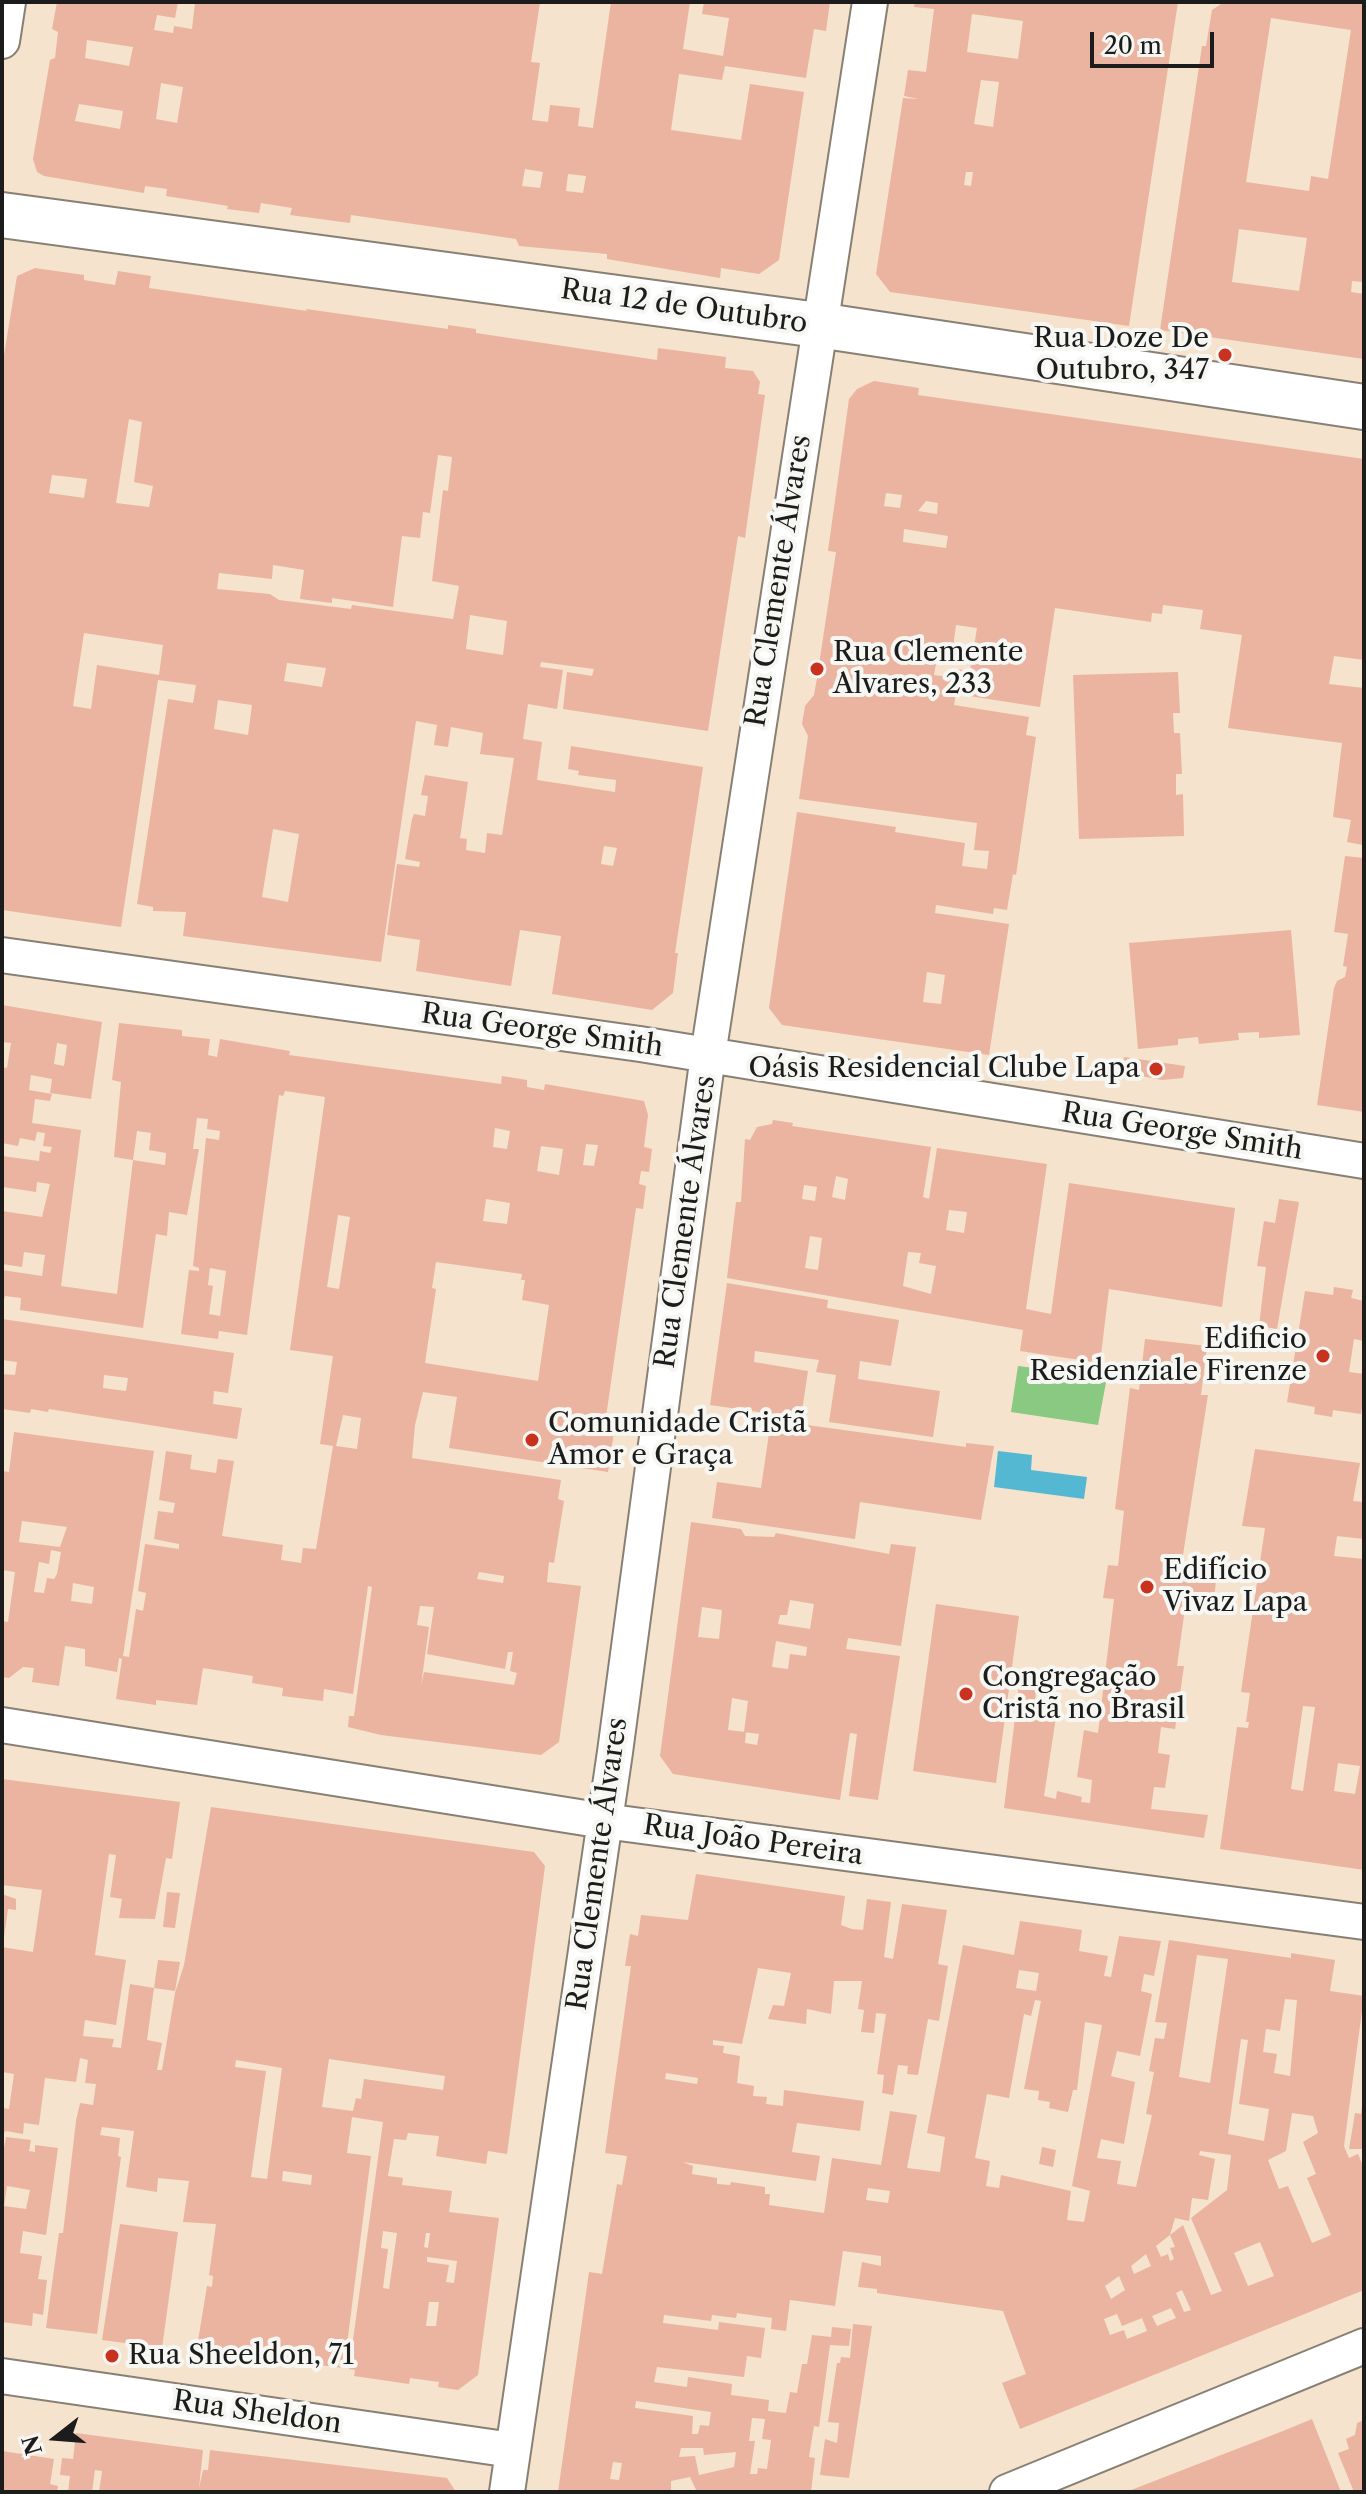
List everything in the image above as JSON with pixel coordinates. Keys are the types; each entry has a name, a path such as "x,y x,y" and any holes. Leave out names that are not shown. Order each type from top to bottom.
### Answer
{"street":[{"path":"2,41 8,2"},
{"name":"Rua Clemente Álvares","path":"507,2492 604,1821 708,1055 870,2"},
{"name":"Rua 12 de Outubro","path":"2,215 818,325 1364,407"},
{"name":"Rua George Smith","path":"2,955 708,1055 1364,1161"},
{"name":"Rua João Pereira","path":"2,1725 604,1821 1364,1922"},
{"path":"1007,2492 1065,2481 1364,2346"},
{"name":"Rua Sheldon","path":"2,2376 512,2450"}],"green space":[{"path":"1018,1366 1107,1377 1098,1425 1011,1412"}],"water":[{"path":"998,1451 1032,1455 1031,1470 1087,1477 1084,1499 994,1487"}],"building":[{"path":"57,2 178,2 175,18 157,15 154,30 173,33 174,26 192,29 195,2 540,2 531,62 540,63 532,120 548,122 550,105 580,108 578,126 593,128 611,2 690,2 683,49 723,56 729,18 702,14 704,2 830,2 826,31 814,29 806,78 725,66 722,80 679,74 671,130 741,140 750,84 804,92 779,260 759,274 721,268 720,278 607,259 607,254 519,246 516,239 351,215 350,223 290,215 292,208 261,203 259,213 227,209 228,206 166,196 167,189 145,186 144,193 44,176 37,172 33,159 50,60 55,58 58,32 52,29","holes":["87,40 133,47 129,66 85,58","161,83 183,87 177,123 156,119","79,104 123,111 120,129 75,121","525,169 543,172 540,188 522,186","568,174 586,176 583,193 566,191"]},
{"path":"915,2 1178,2 1129,326 890,292 876,274 903,98 918,99 904,96 908,70 926,72 934,9 914,7","holes":["972,14 1023,21 1018,59 967,52","981,80 999,82 993,127 974,124","966,172 973,172 971,186 964,185"]},
{"path":"1224,2 1364,2 1364,282 1352,281 1351,292 1364,294 1364,359 1160,330 1202,46 1206,46 1212,10","holes":["1271,18 1351,30 1328,179 1311,176 1309,191 1246,182","1239,229 1307,238 1299,291 1232,282"]},
{"path":"35,268 84,275 84,280 115,285 118,271 151,276 149,288 448,329 448,325 476,329 476,333 657,360 658,348 726,357 725,368 753,371 760,382 758,394 765,395 745,538 738,536 708,731 563,709 567,672 592,676 594,669 541,662 540,667 563,670 557,709 528,704 523,739 542,742 537,780 615,792 616,780 578,775 579,771 568,769 571,746 703,767 675,953 678,953 673,993 652,1010 552,994 561,936 520,930 511,986 416,971 420,940 387,935 397,864 419,867 420,862 405,859 414,814 425,816 428,796 421,795 425,775 468,782 460,838 467,839 466,850 485,853 487,833 502,835 514,758 480,754 483,733 451,727 448,747 434,745 437,725 416,721 381,962 183,936 186,912 153,911 153,907 137,904 168,699 193,703 196,685 158,680 121,927 2,910 2,367 17,276","holes":["129,419 142,422 134,482 153,486 149,507 116,503","438,455 452,457 448,491 443,490 432,581 459,586 453,619 352,605 351,609 279,600 270,594 217,589 219,573 272,579 273,565 304,570 300,599 332,603 332,598 393,607 402,536 420,538 423,512 430,513","52,475 87,479 84,498 49,493","470,615 507,621 503,655 466,649","84,633 163,645 159,675 97,665 91,709 73,706","287,663 326,668 322,687 284,681","218,700 252,705 248,735 214,729","273,829 299,834 288,902 262,897","604,846 617,848 613,866 601,864"]},
{"path":"874,381 919,388 918,395 1364,459 1364,660 1334,656 1329,684 1364,688 1363,845 1347,842 1351,820 1333,817 1342,743 1228,728 1242,635 1200,629 1203,610 1163,605 1162,614 1152,613 1151,622 1055,608 1040,707 956,694 954,705 1029,717 1026,735 1036,737 1016,875 1013,874 1007,910 994,908 993,914 936,905 935,913 1009,924 989,1055 782,1025 769,1008 797,812 896,827 895,832 965,843 962,866 987,869 989,851 974,850 977,823 799,799 808,736 802,724 805,706 814,695 817,678 836,552 828,551 849,399 857,389","holes":["886,493 902,495 900,508 884,506","926,501 938,503 937,514 918,511","904,529 948,536 946,548 903,542","956,625 977,628 970,671 950,668 948,677 934,675 939,646 953,648","927,972 945,975 941,1004 923,1002"]},
{"path":"1178,672 1180,713 1173,713 1174,733 1180,733 1182,774 1176,774 1176,795 1183,794 1184,836 1079,839 1073,675"},
{"path":"1345,856 1364,858 1364,1112 1317,1105 1334,988 1337,981 1345,977 1347,967 1343,966 1348,934 1334,932"},
{"path":"1291,930 1300,1035 1259,1038 1259,1032 1238,1033 1239,1040 1199,1044 1198,1037 1178,1039 1178,1045 1138,1049 1129,943"},
{"path":"2,1005 102,1022 91,1099 50,1093 52,1079 31,1075 29,1090 52,1094 50,1101 35,1099 32,1123 81,1130 61,1286 117,1294 133,1160 114,1157 121,1082 112,1080 119,1023 182,1030 182,1036 210,1039 208,1055 217,1057 220,1039 290,1051 289,1055 501,1084 502,1076 527,1080 527,1087 544,1090 545,1084 644,1101 648,1115 644,1147 652,1149 649,1172 641,1171 639,1184 646,1186 643,1209 636,1208 604,1431 614,1432 608,1472 449,1448 457,1397 423,1392 415,1425 412,1458 561,1480 558,1499 564,1501 554,1563 549,1562 547,1582 581,1586 559,1742 541,1755 381,1735 348,1727 349,1716 354,1716 372,1587 368,1586 353,1694 324,1689 323,1701 282,1696 283,1688 252,1683 253,1676 203,1668 197,1705 156,1700 156,1705 116,1699 122,1659 119,1658 117,1672 85,1666 85,1649 65,1646 59,1686 32,1682 34,1668 23,1667 9,1678 2,1677 2,1621 8,1622 15,1572 2,1570 2,1471 9,1472 14,1432 154,1451 123,1656 129,1657 136,1609 143,1611 146,1593 138,1591 145,1544 179,1549 179,1544 154,1539 158,1511 173,1513 175,1503 159,1500 166,1451 192,1455 190,1469 216,1473 218,1459 234,1461 222,1536 283,1545 281,1560 301,1563 303,1548 316,1549 333,1446 320,1444 333,1356 290,1350 325,1097 285,1091 283,1096 279,1095 247,1335 219,1331 218,1339 181,1334 189,1270 199,1271 193,1266 206,1138 219,1140 220,1131 207,1129 208,1119 197,1118 193,1149 199,1149 187,1215 169,1212 167,1236 156,1234 143,1328 20,1310 21,1298 5,1296 2,1306 2,1270 42,1276 45,1255 24,1252 22,1267 2,1264 2,1211 42,1217 50,1184 37,1182 36,1192 3,1187 2,1156 39,1161 40,1151 50,1153 52,1147 43,1146 45,1133 37,1132 35,1141 20,1138 18,1146 2,1143 2,1067 7,1068 11,1043 2,1042","holes":["57,1043 67,1045 64,1066 54,1064","495,1128 510,1131 507,1149 493,1147","137,1131 151,1133 149,1150 166,1153 165,1165 133,1160","586,1144 598,1145 594,1166 583,1165","541,1146 563,1149 559,1175 537,1171","486,1199 510,1203 507,1224 483,1221","338,1215 350,1217 339,1289 327,1287","436,1262 522,1274 521,1280 525,1280 522,1300 549,1305 538,1381 425,1363 436,1289 432,1288","210,1268 226,1271 220,1316 209,1314 213,1286 208,1285","343,1415 361,1418 357,1449 336,1446","22,1521 67,1527 60,1547 19,1542","51,1550 61,1552 54,1579 47,1578 44,1593 34,1592 39,1562 49,1564","479,1572 504,1576 503,1583 477,1579","73,1583 94,1587 92,1604 71,1601","420,1606 434,1607 427,1654 505,1669 508,1652 513,1652 510,1671 517,1673 514,1685 424,1672 421,1685 429,1627 417,1625"]},
{"name":"Oásis Residencial Clube Lapa","path":"1124,1057 1185,1066 1183,1078 1162,1080 1137,1075 1122,1068"},
{"path":"773,1120 793,1123 792,1126 931,1147 923,1197 929,1199 937,1148 1047,1164 1026,1309 1051,1314 1069,1183 1235,1208 1222,1307 1109,1289 1100,1363 1020,1351 1023,1330 727,1278 736,1202 741,1202 745,1139 750,1140 757,1127 772,1124","holes":["836,1176 848,1179 845,1200 832,1197","804,1185 817,1187 815,1201 802,1199","949,1210 967,1212 964,1233 946,1230","810,1236 822,1238 818,1270 805,1268","908,1252 921,1253 919,1263 936,1266 931,1294 903,1286"]},
{"path":"1279,1199 1299,1202 1277,1329 1259,1326 1266,1267 1257,1266 1264,1221 1275,1223"},
{"path":"727,1283 828,1300 827,1308 899,1320 891,1366 860,1361 858,1379 940,1391 933,1437 829,1422 836,1375 816,1372 819,1360 755,1351 754,1362 808,1371 801,1418 710,1405"},
{"name":"Edificio Residenziale Firenze","path":"1334,1287 1353,1290 1351,1298 1364,1301 1364,1341 1354,1339 1349,1372 1364,1374 1364,1398 1361,1414 1333,1410 1332,1417 1314,1414 1315,1407 1287,1402 1305,1291 1333,1295"},
{"path":"2,1319 234,1353 228,1393 214,1391 213,1404 242,1408 237,1439 49,1409 48,1412 31,1409 30,1413 2,1409 2,1374 15,1375 17,1362 2,1360","holes":["104,1375 128,1378 126,1391 103,1388"]},
{"name":"Edifício Vivaz Lapa","path":"1145,1339 1207,1346 1201,1395 1208,1395 1180,1574 1193,1577 1194,1570 1217,1574 1212,1612 1185,1608 1177,1666 1184,1666 1175,1729 1161,1727 1158,1753 1170,1755 1165,1788 1154,1787 1151,1809 1208,1815 1204,1838 1004,1808 1019,1685 1037,1686 1033,1713 1056,1717 1044,1796 1056,1799 1057,1791 1082,1797 1081,1802 1090,1803 1092,1780 1077,1777 1084,1730 1098,1733 1114,1599 1103,1598 1108,1565 1118,1566 1124,1511 1115,1509 1130,1388 1139,1390"},
{"path":"771,1420 966,1447 966,1443 994,1446 981,1520 860,1502 855,1539 712,1518 717,1482 761,1488"},
{"path":"1255,1449 1360,1463 1353,1501 1364,1502 1364,1539 1337,1536 1334,1556 1364,1559 1364,1870 1220,1849 1237,1727 1248,1728 1249,1722 1246,1722 1250,1693 1241,1692 1265,1528 1242,1526","holes":["1303,1706 1315,1707 1303,1791 1291,1789","1338,1763 1360,1766 1355,1794 1334,1791"]},
{"path":"691,1522 741,1529 745,1536 774,1537 776,1533 889,1554 891,1544 916,1547 901,1646 848,1638 846,1649 900,1656 878,1800 849,1796 857,1734 850,1733 840,1800 673,1774 660,1756","holes":["790,1600 814,1604 810,1629 778,1624 780,1615 787,1615","702,1607 722,1610 719,1639 698,1637","776,1641 807,1647 806,1656 790,1654 788,1669 772,1667","732,1698 748,1701 744,1732 728,1730","746,1732 759,1734 757,1745 745,1743"]},
{"name":"Congregação Cristã no Brasil","path":"936,1604 1019,1616 996,1783 913,1771"},
{"path":"2,1779 180,1802 172,1859 166,1858 155,1919 119,1918 122,1899 110,1897 116,1855 109,1854 95,1955 126,1960 116,2025 85,2020 83,2036 114,2039 112,2047 121,2048 130,1984 154,1988 147,2040 162,2043 157,2070 162,2070 211,1807 534,1852 545,1866 507,2154 488,2151 486,2164 436,2156 439,2136 408,2133 406,2140 394,2139 388,2176 403,2178 402,2185 452,2191 449,2212 499,2218 478,2375 458,2390 438,2387 439,2382 410,2378 409,2384 354,2376 355,2370 349,2369 383,2122 352,2117 347,2153 371,2156 344,2368 286,2361 285,2365 196,2353 207,2286 212,2287 213,2276 209,2275 216,2224 183,2222 189,2181 158,2178 157,2192 126,2187 134,2131 102,2127 100,2135 120,2138 118,2156 121,2157 97,2334 46,2328 59,2233 63,2233 76,2121 80,2103 93,2105 96,2084 85,2083 88,2060 80,2058 76,2082 45,2078 39,2125 24,2123 23,2134 6,2131 2,2134 2,2108 9,2109 14,2074 2,2072 2,1947 33,1952 42,1890 2,1885","holes":["329,2059 445,2076 443,2090 364,2079 361,2099 356,2098 353,2111 322,2107","236,2060 282,2068 267,2179 251,2177 266,2071 235,2067","283,2171 312,2175 311,2185 282,2181","383,2231 397,2233 389,2289 383,2288 388,2249 381,2248","426,2233 430,2233 428,2248 424,2247","427,2257 457,2261 454,2283 446,2282 449,2265 427,2262","429,2302 439,2302 436,2326 426,2326"]},
{"path":"696,1874 845,1896 841,1925 852,1929 863,1930 867,1899 891,1902 884,1957 893,1959 902,1904 947,1910 938,1964 948,1966 939,2021 928,2019 918,2075 907,2074 908,2066 898,2065 893,2095 882,2093 884,2075 877,2074 886,2014 876,2013 874,2033 861,2032 864,2010 858,2009 862,1981 834,1981 831,2014 807,2009 806,2024 768,2019 773,2005 784,2006 791,1973 758,1968 742,2044 713,2040 713,2045 724,2046 723,2053 740,2056 737,2083 754,2086 753,2096 767,2097 766,2104 783,2106 784,2090 864,2101 860,2131 797,2123 792,2152 820,2156 816,2181 683,2162 693,2166 692,2174 717,2178 717,2184 730,2185 731,2182 765,2187 765,2194 770,2194 769,2205 824,2213 832,2158 881,2165 890,2111 917,2115 907,2168 940,2172 945,2137 927,2133 963,1945 1014,1955 1020,1921 1082,1930 1079,1951 1108,1956 1104,1976 1111,1977 1119,1936 1161,1941 1154,1976 1144,1974 1141,1991 1152,1994 1140,2056 1117,2051 1111,2076 1135,2082 1124,2144 1101,2139 1097,2158 1121,2161 1117,2184 1136,2187 1152,2115 1146,2114 1154,2072 1149,2071 1155,2038 1164,2039 1167,2023 1155,2022 1169,1940 1291,1958 1291,1953 1335,1960 1330,1991 1364,1996 1344,2146 1349,2158 1358,2154 1364,2168 1364,2290 1020,2429 1002,2383 1026,2374 1003,2311 877,2293 877,2289 858,2287 862,2262 881,2266 881,2256 843,2251 835,2306 790,2300 786,2331 771,2329 772,2318 737,2313 736,2318 712,2315 711,2321 664,2315 663,2323 718,2330 719,2322 765,2328 761,2358 747,2356 744,2377 657,2367 654,2382 687,2387 688,2377 732,2384 731,2395 769,2400 768,2411 786,2413 790,2392 797,2393 802,2364 807,2364 812,2335 831,2337 832,2327 851,2329 849,2346 830,2345 819,2427 814,2426 809,2457 815,2458 811,2492 697,2492 690,2477 671,2481 671,2492 558,2492 589,2272 602,2274 617,2184 622,2185 627,2156 605,2153 631,1966 625,1966 630,1934 638,1936 641,1915 688,1920","holes":["1197,1955 1228,1959 1210,2083 1179,2077","1019,1970 1039,1973 1036,1991 1016,1988","1285,1999 1297,2000 1290,2076 1274,2073 1277,2054 1263,2052 1266,2029 1280,2031","1035,2000 1041,2001 1024,2089 1039,2091 1038,2100 1050,2102 1049,2108 1068,2112 1073,2090 1077,2090 1085,2022 1102,2025 1072,2186 1090,2191 1084,2222 1067,2220 1071,2191 1001,2175 999,2188 986,2186 990,2161 975,2158 987,2094 1009,2098 1024,2014 1031,2016","1241,2039 1248,2040 1239,2104 1269,2109 1264,2141 1228,2134","666,2073 698,2078 697,2084 665,2079","1292,2113 1313,2116 1318,2133 1303,2142 1316,2174 1307,2178 1331,2235 1312,2243 1288,2186 1279,2189 1268,2160 1286,2151","1200,2151 1231,2155 1227,2190 1191,2218 1222,2291 1211,2295 1183,2225 1170,2235 1175,2218 1189,2221 1192,2198 1208,2200 1215,2159 1199,2155","868,2188 890,2191 888,2203 866,2200","1170,2235 1175,2247 1170,2248 1174,2259 1170,2261 1168,2254 1161,2257 1156,2246","1260,2242 1274,2276 1248,2286 1234,2253","1146,2254 1151,2266 1134,2274 1131,2266","1119,2276 1125,2290 1111,2299 1105,2286","1182,2290 1191,2310 1184,2312 1176,2293","1171,2308 1176,2318 1157,2326 1152,2316","1117,2314 1122,2326 1142,2318 1147,2331 1127,2339 1124,2330 1110,2335 1104,2319","636,2401 711,2412 709,2426 700,2425 698,2434 692,2434 693,2416 635,2408","752,2418 765,2419 762,2439 771,2440 767,2469 758,2468 757,2474 750,2474 755,2441 749,2441","681,2448 703,2448 704,2455 736,2452 734,2467 699,2475 695,2456 679,2457","613,2462 622,2463 619,2480 610,2479"]},
{"path":"167,1892 180,1893 175,1928 163,1927"},
{"path":"2,1894 16,1899 16,1910 8,1909 4,1937"},
{"path":"158,1960 180,1962 175,1991 154,1988"},
{"path":"1362,2105 1364,2149 1349,2149 1355,2113 1361,2114"},
{"path":"6,2137 31,2140 29,2151 35,2152 35,2145 58,2148 46,2235 23,2231 20,2253 42,2256 38,2279 47,2280 43,2315 33,2313 32,2326 2,2322 2,2159","holes":["7,2186 30,2190 26,2209 4,2206"]},
{"path":"1042,2147 1056,2150 1053,2167 1039,2164"},
{"path":"120,2224 178,2232 162,2348 102,2340"},
{"path":"853,2324 872,2326 849,2478 820,2475 825,2439 837,2443 839,2423 828,2422 837,2363 840,2363 841,2357 850,2358"},
{"path":"1312,2419 1341,2492 1126,2492 1283,2431"},
{"path":"1364,2420 1364,2492 1354,2492 1338,2453 1349,2449 1346,2439 1355,2435 1357,2423"},
{"path":"76,2433 203,2450 199,2488 203,2470 208,2470 210,2450 447,2478 456,2492 99,2492 102,2471 95,2470 92,2492 68,2492 70,2476 60,2475 62,2458 73,2459"},
{"path":"2,2451 54,2459 50,2484 58,2486 57,2492 2,2492"}],"place":[{"name":"Rua Doze De Outubro, 347","path":"1225,355"},
{"name":"Rua Clemente Alvares, 233","path":"817,669"},
{"name":"Oásis Residencial Clube Lapa","path":"1156,1069"},
{"name":"Edificio Residenziale Firenze","path":"1323,1356"},
{"name":"Comunidade Cristã Amor e Graça","path":"532,1440"},
{"name":"Edifício Vivaz Lapa","path":"1147,1587"},
{"name":"Congregação Cristã no Brasil","path":"966,1694"},
{"name":"Rua Sheeldon, 71","path":"112,2356"}]}
